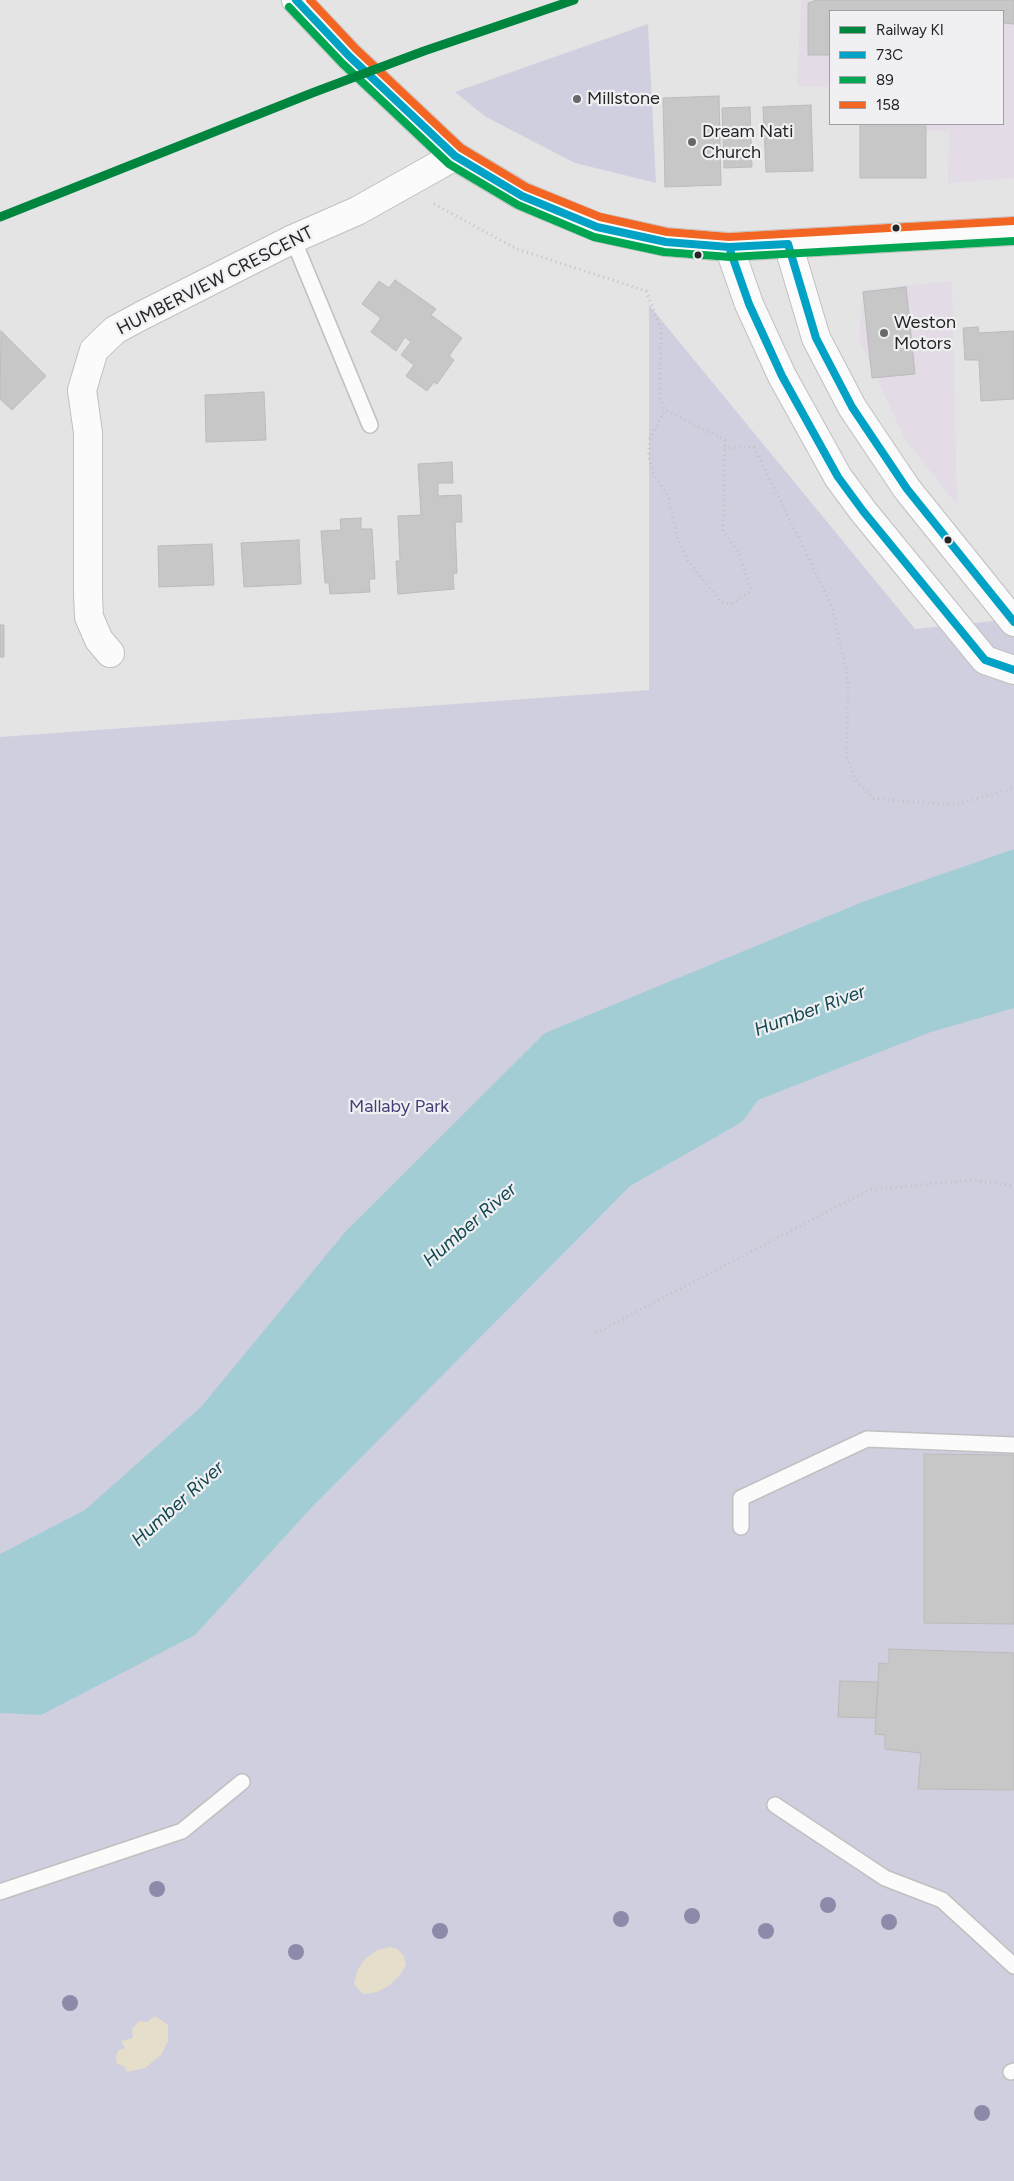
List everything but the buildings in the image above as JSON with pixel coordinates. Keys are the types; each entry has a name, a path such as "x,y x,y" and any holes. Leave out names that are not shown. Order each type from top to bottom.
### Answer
{"main road":[{"path":"296,0 349,56 455,156 522,196 597,227 666,242 728,247 1014,231"},
{"name":"HUMBERVIEW CRESCENT","path":"110,653 99,640 89,610 88,433 82,390 94,350 115,330 141,316 293,239 357,211 455,156"},
{"path":"788,244 816,338 852,407 907,489 1014,622"},
{"path":"728,247 749,304 782,376 838,477 863,511 985,660 1014,670"}],"lane":[{"path":"293,239 370,425"},
{"path":"741,1527 741,1498 867,1439 1014,1445"},
{"path":"0,1892 182,1831 242,1782"},
{"path":"775,1805 885,1878 942,1900 1014,1966"}],"path":[{"path":"431,202 517,249 646,291 661,329 660,399 665,410 724,440 723,531 739,554 751,591 731,604 721,602 688,561 678,540 668,496 653,473 649,458 649,440 665,410"},
{"path":"724,448 754,447 832,606 848,680 847,759 857,782 874,799 954,805 1014,788"},
{"path":"596,1333 869,1190 971,1180 1014,1186"}],"shaded area":[{"path":"801,0 1014,0 1014,178 948,183 949,131 862,132 863,125 1004,125 1004,10 829,10 829,87 797,86"},
{"path":"952,281 957,505 905,439 859,340 863,290"}],"green space":[{"path":"648,24 656,183 575,163 486,117 455,92"},
{"name":"Mallaby Park","path":"649,305 915,629 1014,619 1014,2181 0,2181 0,737 649,690"}],"sand":[{"path":"390,1947 397,1949 404,1956 406,1965 400,1975 390,1985 377,1992 363,1994 354,1984 357,1971 364,1960 377,1950"},
{"path":"155,2016 168,2025 168,2041 161,2055 145,2068 127,2072 124,2066 117,2064 116,2057 118,2051 125,2048 121,2041 133,2038 132,2029 139,2021 147,2022"}],"water":[{"name":"Humber River","path":"1014,849 1014,1008 928,1033 758,1100 742,1122 630,1186 312,1507 195,1635 41,1715 0,1713 0,1554 85,1510 201,1407 346,1231 545,1033 865,901"}],"rail line":[{"name":"KI","path":"0,217 312,93 424,51 574,0"}],"transit line":[{"name":"73C","path":"296,0 349,56 455,156 522,196 597,227 666,242 729,247 788,244"},
{"name":"158","path":"310,0 356,49 461,148 526,187 600,217 667,232 729,237 1013,221"},
{"name":"89","path":"289,7 342,63 449,164 518,205 594,237 664,252 730,257 1014,241"},
{"name":"73C","path":"788,244 816,338 852,407 907,489 1014,622"},
{"name":"73C","path":"729,247 749,304 782,376 838,477 863,511 985,660 1014,670"}],"place":[{"name":"Millstone","path":"577,99"},
{"name":"Dream Nati Church","path":"692,142"},
{"name":"Weston Motors","path":"884,333"}]}
